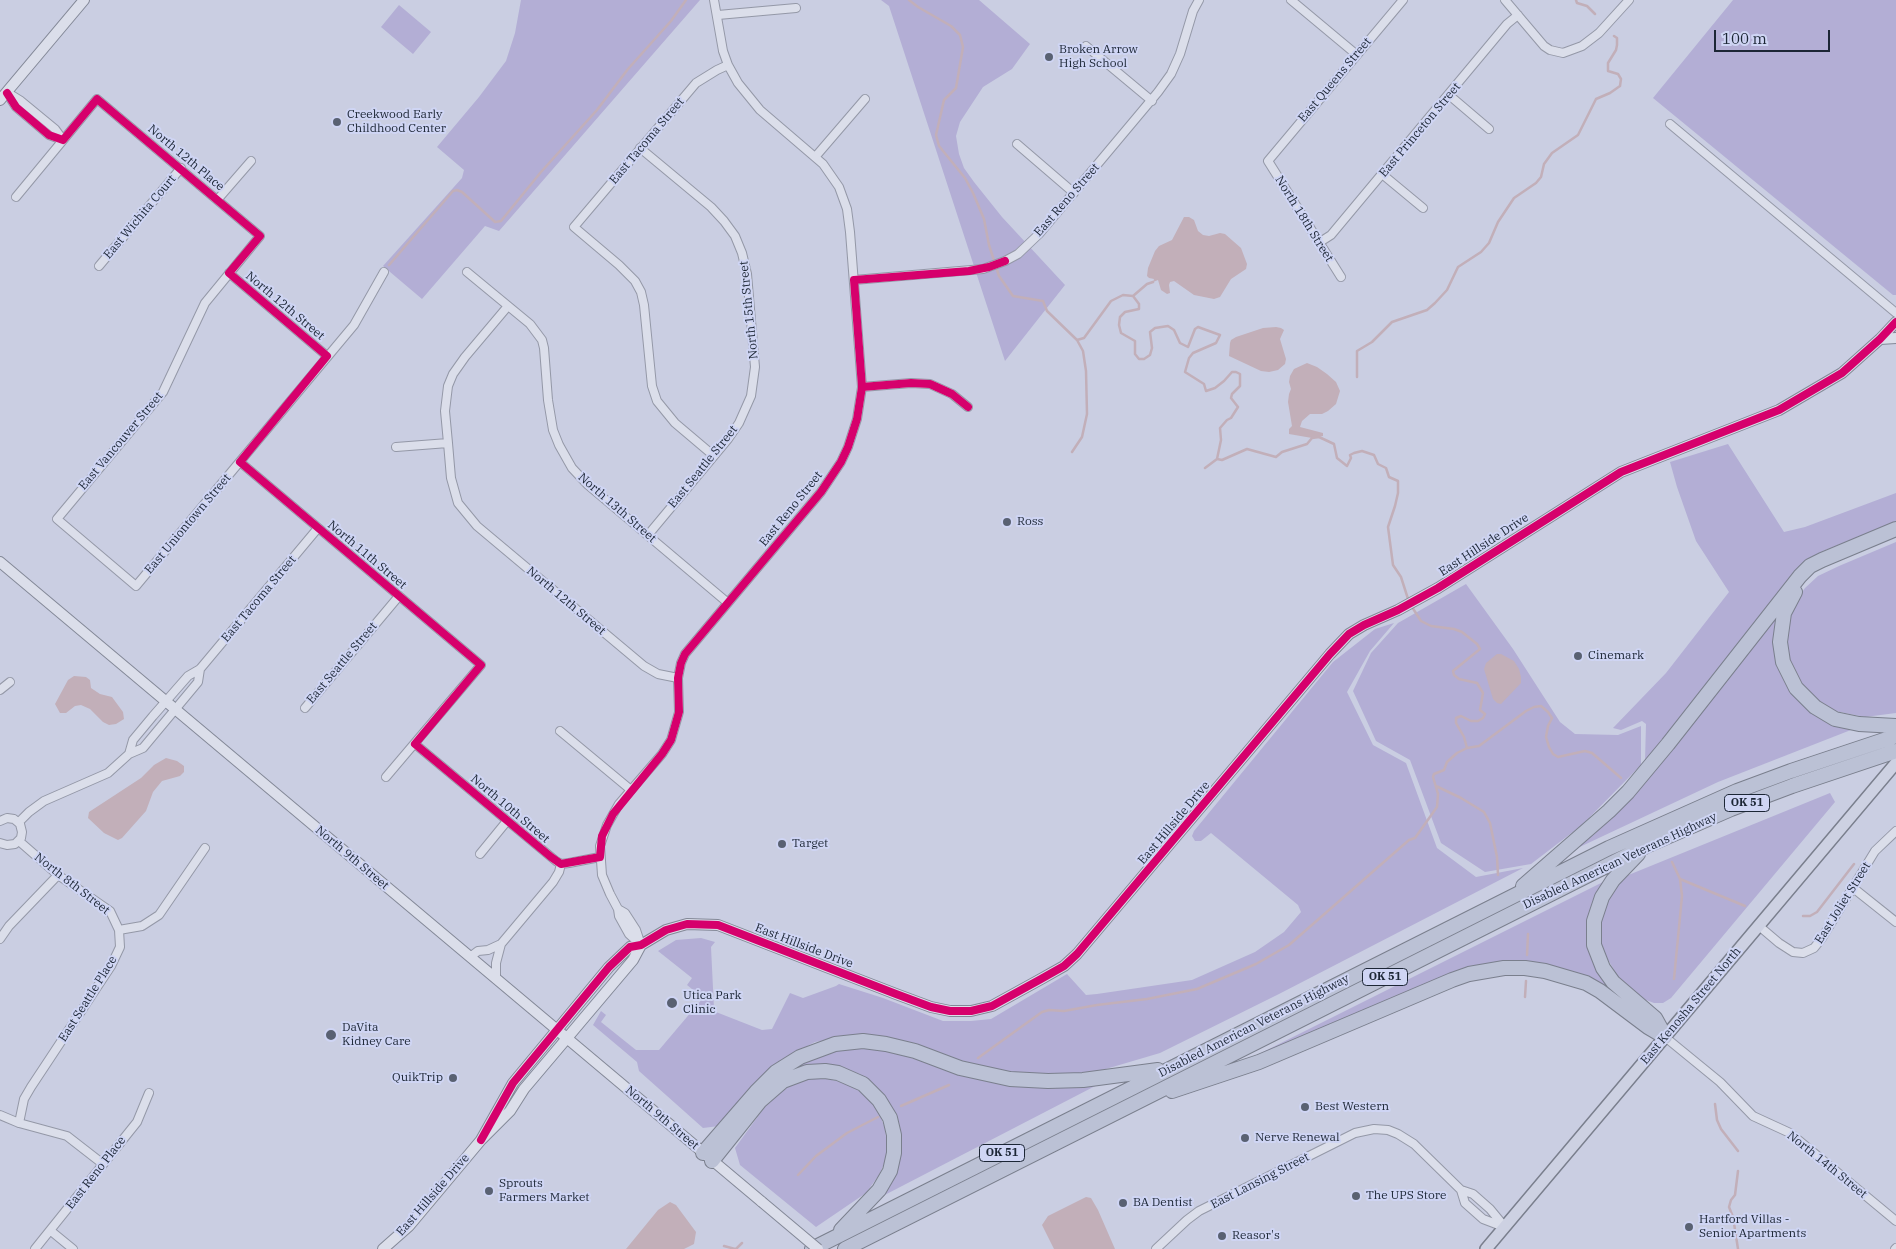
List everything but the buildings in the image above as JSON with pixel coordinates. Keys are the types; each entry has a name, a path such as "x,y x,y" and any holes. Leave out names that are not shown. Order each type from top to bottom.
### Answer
{"highway":[{"path":"1509,898 1609,811 1628,792 1800,576 1810,566 1896,529"},
{"path":"1896,536 1833,561 1804,580 1788,605 1782,623 1780,642 1783,662 1791,681 1802,696 1815,707 1835,719 1846,722 1896,726"},
{"name":"Disabled American Veterans Highway","path":"812,1249 1609,848 1672,819 1791,771 1896,736"},
{"name":"Disabled American Veterans Highway","path":"844,1249 1646,846 1731,809 1896,751"},
{"path":"1646,846 1606,889 1595,913 1593,937 1596,953 1607,974 1620,989 1656,1018 1665,1036"},
{"path":"1124,1108 1259,1062 1452,980 1469,974 1494,970 1525,968 1545,971 1586,983 1600,991 1648,1027 1665,1036"},
{"path":"708,1157 756,1092 776,1072 800,1057 835,1044 863,1042 886,1044 960,1068 1010,1080 1083,1080 1169,1069"},
{"path":"708,1157 760,1101 782,1081 806,1072 825,1071 838,1073 863,1084 879,1100 890,1118 894,1136 894,1152 890,1171 879,1190 834,1237"}],"main road":[{"name":"East Kenosha Street North","path":"1486,1249 1896,762"}],"street":[{"path":"16,197 63,140 49,135 3,96 84,0"},
{"path":"714,0 723,51 733,76 750,100 816,156 834,179 845,202 850,232 854,280"},
{"name":"East Reno Street","path":"600,857 601,841 607,825 619,804 672,740 679,712 678,678 680,663 685,654 832,477 845,455 854,431 862,387 854,280 968,271 989,267 1005,261 1027,246 1152,101 1171,74 1177,62 1193,11 1199,0"},
{"path":"1291,0 1357,55"},
{"name":"East Queens Street","path":"1268,160 1403,0"},
{"path":"1505,0 1544,46 1556,53 1567,53 1582,46 1599,33 1629,0"},
{"path":"718,15 796,8"},
{"name":"East Princeton Street","path":"1320,242 1331,235 1507,24 1518,15"},
{"path":"1086,46 1152,101"},
{"name":"East Tacoma Street","path":"714,456 675,423 657,401 652,386 646,313 641,292 635,282 619,265 574,227 696,83 728,65"},
{"path":"1449,95 1489,128"},
{"name":"North 12th Place","path":"63,140 97,99 260,236"},
{"path":"816,156 865,99"},
{"path":"1670,124 1896,313"},
{"path":"1017,144 1074,193"},
{"name":"North 15th Street","path":"640,148 715,211 729,227 740,246 747,274 755,367 751,396"},
{"name":"North 18th Street","path":"1268,160 1341,277"},
{"path":"218,199 251,161"},
{"name":"East Wichita Court","path":"99,266 181,168"},
{"path":"1382,174 1422,208"},
{"name":"East Vancouver Street","path":"136,586 57,519 163,392 204,303 260,236"},
{"name":"East Uniontown Street","path":"136,586 354,325 384,272"},
{"name":"North 13th Street","path":"467,272 530,324 542,340 550,416 556,438 566,458 579,476 728,602"},
{"name":"North 12th Street","path":"229,273 327,356"},
{"path":"396,447 448,444 446,397 452,374 508,306"},
{"name":"East Hillside Drive","path":"481,1140 513,1083 609,967 630,947 641,944 666,930 687,924 718,925 941,1010 957,1012 971,1011 998,1004 1064,966 1077,954 1341,641 1356,629 1422,597 1621,472 1779,410 1842,373 1896,322"},
{"path":"1880,339 1896,338"},
{"path":"862,387 911,383 930,384 952,394 968,407"},
{"name":"East Seattle Street","path":"648,535 739,423 751,396"},
{"name":"North 12th Street","path":"448,444 451,478 456,496 462,509 477,526 644,666 658,674 678,678"},
{"name":"North 11th Street","path":"240,462 481,664 415,744"},
{"name":"East Tacoma Street","path":"129,754 133,740 188,676 200,669 318,528"},
{"name":"North 9th Street","path":"0,562 818,1249"},
{"name":"East Seattle Street","path":"305,708 399,596"},
{"name":"East Tacoma Street","path":"19,822 44,801 108,773 129,754 143,748 198,682 200,669"},
{"path":"0,690 10,682"},
{"path":"560,731 631,790"},
{"path":"386,777 415,744"},
{"name":"North 10th Street","path":"415,744 561,864"},
{"path":"0,821 10,818 19,822 22,832 18,841 11,845 0,842"},
{"path":"480,854 507,821"},
{"name":"East Joliet Street","path":"1759,926 1787,949 1794,952 1803,953 1814,948 1875,851 1896,831"},
{"name":"North 8th Street","path":"18,841 58,875 110,911 119,930"},
{"path":"119,930 142,926 159,915 205,848"},
{"path":"470,957 478,951 488,950 501,944 554,882 561,864 600,857 602,875 618,909 619,916 629,934 641,944"},
{"path":"0,939 9,926 58,875"},
{"path":"1852,887 1896,922"},
{"name":"East Seattle Place","path":"19,1123 24,1099 31,1087 111,966 120,947 119,930"},
{"path":"496,978 496,963 501,944"},
{"name":"East Hillside Drive","path":"383,1249 408,1226 481,1140 510,1111 524,1089 633,960 641,944"},
{"name":"North 14th Street","path":"1665,1036 1720,1082 1753,1116 1790,1133 1896,1221"},
{"name":"East Reno Place","path":"36,1249 137,1122 149,1093"},
{"path":"0,1115 19,1123 67,1136 103,1164"},
{"name":"East Lansing Street","path":"1156,1249 1199,1211 1360,1131 1388,1130 1406,1139 1434,1163 1460,1190"},
{"path":"1460,1190 1465,1204 1483,1218 1504,1227"},
{"path":"1460,1190 1473,1194 1490,1209 1504,1227"},
{"path":"51,1231 73,1249"}],"shaded area":[{"path":"521,0 700,0 499,231 485,226 422,299 383,266 462,178 464,170 437,147 506,61 515,33"},
{"path":"881,0 979,0 1030,44 1012,69 983,87 960,122 956,136 964,168 974,182 1002,217 1065,285 1005,361 889,6"},
{"path":"1733,0 1896,0 1896,295 1893,295 1653,98"},
{"path":"399,5 431,32 413,54 381,27"},
{"path":"1184,217 1194,220 1198,231 1203,235 1225,234 1241,248 1247,264 1246,269 1231,279 1220,297 1214,299 1194,295 1174,281 1170,282 1170,293 1167,294 1161,290 1158,280 1153,282 1154,279 1147,276 1155,251 1159,246 1172,240"},
{"path":"1276,327 1284,330 1280,339 1286,359 1285,364 1278,370 1261,371 1229,356 1231,340 1263,328"},
{"path":"1307,363 1327,374 1336,382 1340,391 1336,404 1328,411 1322,414 1310,414 1302,421 1300,427 1323,433 1323,436 1312,438 1289,434 1289,429 1292,426 1288,402 1291,389 1290,376 1294,369"},
{"path":"1728,444 1784,532 1805,527 1896,493 1896,522 1823,551 1792,574 1645,761 1646,724 1642,721 1621,730 1613,728 1666,673 1729,592 1696,541 1670,462"},
{"path":"1896,542 1896,713 1865,717 1835,711 1809,696 1793,673 1786,656 1786,632 1791,608 1805,588 1818,576"},
{"path":"1466,584 1513,649 1560,722 1575,734 1618,735 1641,726 1641,765 1582,825 1531,864 1485,872 1441,843 1410,760 1376,741 1353,691 1371,653 1398,623"},
{"path":"1776,609 1791,691 1856,728 1718,782 1569,852"},
{"path":"1394,623 1370,651 1347,692 1373,745 1406,763 1437,848 1476,877 1523,868 1279,994 1160,1053 1099,1071 1025,1076 978,1067 934,1052 844,1037 815,1042 788,1056 755,1082 719,1126 703,1128 639,1071 637,1062 593,1025 601,1011 606,1015 601,1022 636,1050 659,1050 703,998 687,985 692,978 658,951 676,940 701,938 715,942 711,947 714,1009 716,1012 762,1030 772,1029 790,993 803,998 839,984 883,998 943,1021 971,1021 991,1019 1067,974 1086,995 1097,994 1192,980 1255,952 1284,932 1301,912 1298,905 1211,833 1201,841 1195,841 1192,836 1194,831 1333,662 1375,629"},
{"path":"1497,654 1501,654 1514,661 1521,677 1521,683 1501,704 1493,699 1484,669 1486,663"},
{"path":"74,676 86,677 90,680 91,688 100,694 112,697 123,712 124,719 116,724 109,725 103,722 90,709 81,705 75,706 66,713 60,713 55,704 68,680"},
{"path":"166,758 177,761 184,766 184,772 180,776 162,781 153,792 146,811 122,838 118,840 104,833 88,818 89,812 141,778 154,765"},
{"path":"1830,793 1835,802 1671,998 1663,1003 1654,1003 1638,997 1619,978 1602,950 1599,937 1602,915 1614,889 1626,876"},
{"path":"1605,881 1592,902 1586,933 1588,950 1597,971 1611,989 1609,991 1590,979 1568,970 1542,964 1511,962 1470,966 1259,1058 1255,1056"},
{"path":"874,1045 955,1070 1101,1083 875,1200 897,1127 851,1073 770,1082 813,1054"},
{"path":"822,1078 847,1083 865,1095 877,1108 885,1128 888,1155 879,1175 866,1193 816,1227 740,1165 735,1148 772,1097 781,1089 803,1080"},
{"path":"1086,1197 1091,1198 1098,1210 1115,1249 1054,1249 1042,1225 1048,1216"},
{"path":"670,1202 676,1205 696,1232 694,1244 684,1249 626,1249 658,1210"}],"waterway":[{"path":"389,265 453,191 462,192 495,222 501,221 541,172 597,110 628,69 671,21 686,0"},
{"path":"909,0 951,26 960,35 963,47 956,88 944,100 936,135 939,146 965,178 973,193 984,219 989,245 999,276 1013,296 1043,301 1047,311 1077,340 1084,338 1111,301 1123,295 1133,296 1139,304 1139,309 1125,312 1120,317 1119,325 1121,333 1135,341 1135,354 1139,359 1144,359 1150,355 1152,348 1150,332 1155,328 1168,326 1174,330 1180,343 1188,347 1195,329 1198,327 1220,335 1216,343 1193,353 1189,358 1185,372 1204,384 1206,391 1215,388 1232,372 1240,374 1240,386 1232,394 1231,398 1238,407 1231,418 1220,428 1221,440 1217,459 1222,460 1247,449 1276,457 1282,452 1307,444 1312,438 1319,437 1334,444 1337,458 1347,466 1351,458 1350,455 1354,453 1362,451 1374,455 1378,464 1386,468 1389,477 1398,481 1398,493 1388,527 1393,565 1401,577 1409,602"},
{"path":"1576,0 1577,3 1587,6 1595,14"},
{"path":"1357,377 1357,351 1372,342 1392,322 1427,310 1435,303 1447,290 1458,267 1481,252 1489,243 1498,222 1514,198 1536,183 1541,177 1544,164 1552,153 1578,135 1596,99 1620,86 1621,79 1618,74 1608,71 1608,63 1617,45 1617,38 1614,36"},
{"path":"1133,296 1147,284 1153,282"},
{"path":"1072,452 1082,437 1087,414 1086,371 1083,351 1077,340"},
{"path":"1205,468 1217,459"},
{"path":"1412,607 1421,621 1431,626 1462,632 1477,644 1480,649 1453,671 1454,675 1459,679 1477,683 1483,693 1480,710 1485,714 1483,718 1478,721 1471,721 1461,716 1456,718 1456,723 1464,737 1467,748 1479,746 1526,711 1541,706 1552,718 1546,737 1553,754 1558,757 1585,751 1592,753 1621,778"},
{"path":"978,1058 1042,1012 1049,1010 1064,1011 1147,999 1197,989 1256,964 1289,945 1409,840 1415,838 1437,807 1438,794 1433,777 1434,774 1444,770 1447,762 1457,753 1467,748"},
{"path":"1436,786 1484,812 1490,823 1497,857 1498,875"},
{"path":"1672,862 1680,879 1682,896 1674,979"},
{"path":"1803,916 1810,916 1817,912 1854,864"},
{"path":"1680,879 1745,906"},
{"path":"1527,955 1528,934"},
{"path":"1525,997 1526,981"},
{"path":"901,1106 949,1085"},
{"path":"1715,1104 1717,1120 1721,1129 1738,1151"},
{"path":"798,1175 816,1156 847,1133 878,1117"},
{"path":"1738,1171 1735,1195 1729,1207 1733,1217 1738,1249"},
{"path":"736,1249 742,1243"},
{"path":"724,1246 735,1249"}],"cycle path":[{"path":"7,93 16,107 49,135 63,140"},
{"path":"63,140 97,99 260,236 229,273 327,356 240,462 481,665 415,744 561,864 600,857 602,836 613,814 662,754 671,740 679,712 678,678 685,654 821,492 841,462 857,419 862,387 854,280 969,271 1005,261"},
{"path":"481,1140 513,1083 609,967 630,947 641,945 666,930 687,924 718,925 931,1007 950,1011 971,1011 992,1006 1064,966 1077,954 1330,654 1349,634 1438,588 1621,472 1779,410 1842,373 1896,322"},
{"path":"862,387 911,383 930,384 952,394 968,407"}],"place":[{"name":"Broken Arrow High School","path":"1049,57"},
{"name":"Creekwood Early Childhood Center","path":"337,122"},
{"name":"Ross","path":"1007,522"},
{"name":"Cinemark","path":"1578,656"},
{"name":"Target","path":"782,844"},
{"name":"Utica Park Clinic","path":"672,1003"},
{"name":"DaVita Kidney Care","path":"331,1035"},
{"name":"QuikTrip","path":"453,1078"},
{"name":"Best Western","path":"1305,1107"},
{"name":"Nerve Renewal","path":"1245,1138"},
{"name":"Sprouts Farmers Market","path":"489,1191"},
{"name":"The UPS Store","path":"1356,1196"},
{"name":"BA Dentist","path":"1123,1203"},
{"name":"Hartford Villas - Senior Apartments","path":"1689,1227"},
{"name":"Reasor's","path":"1222,1236"}]}
